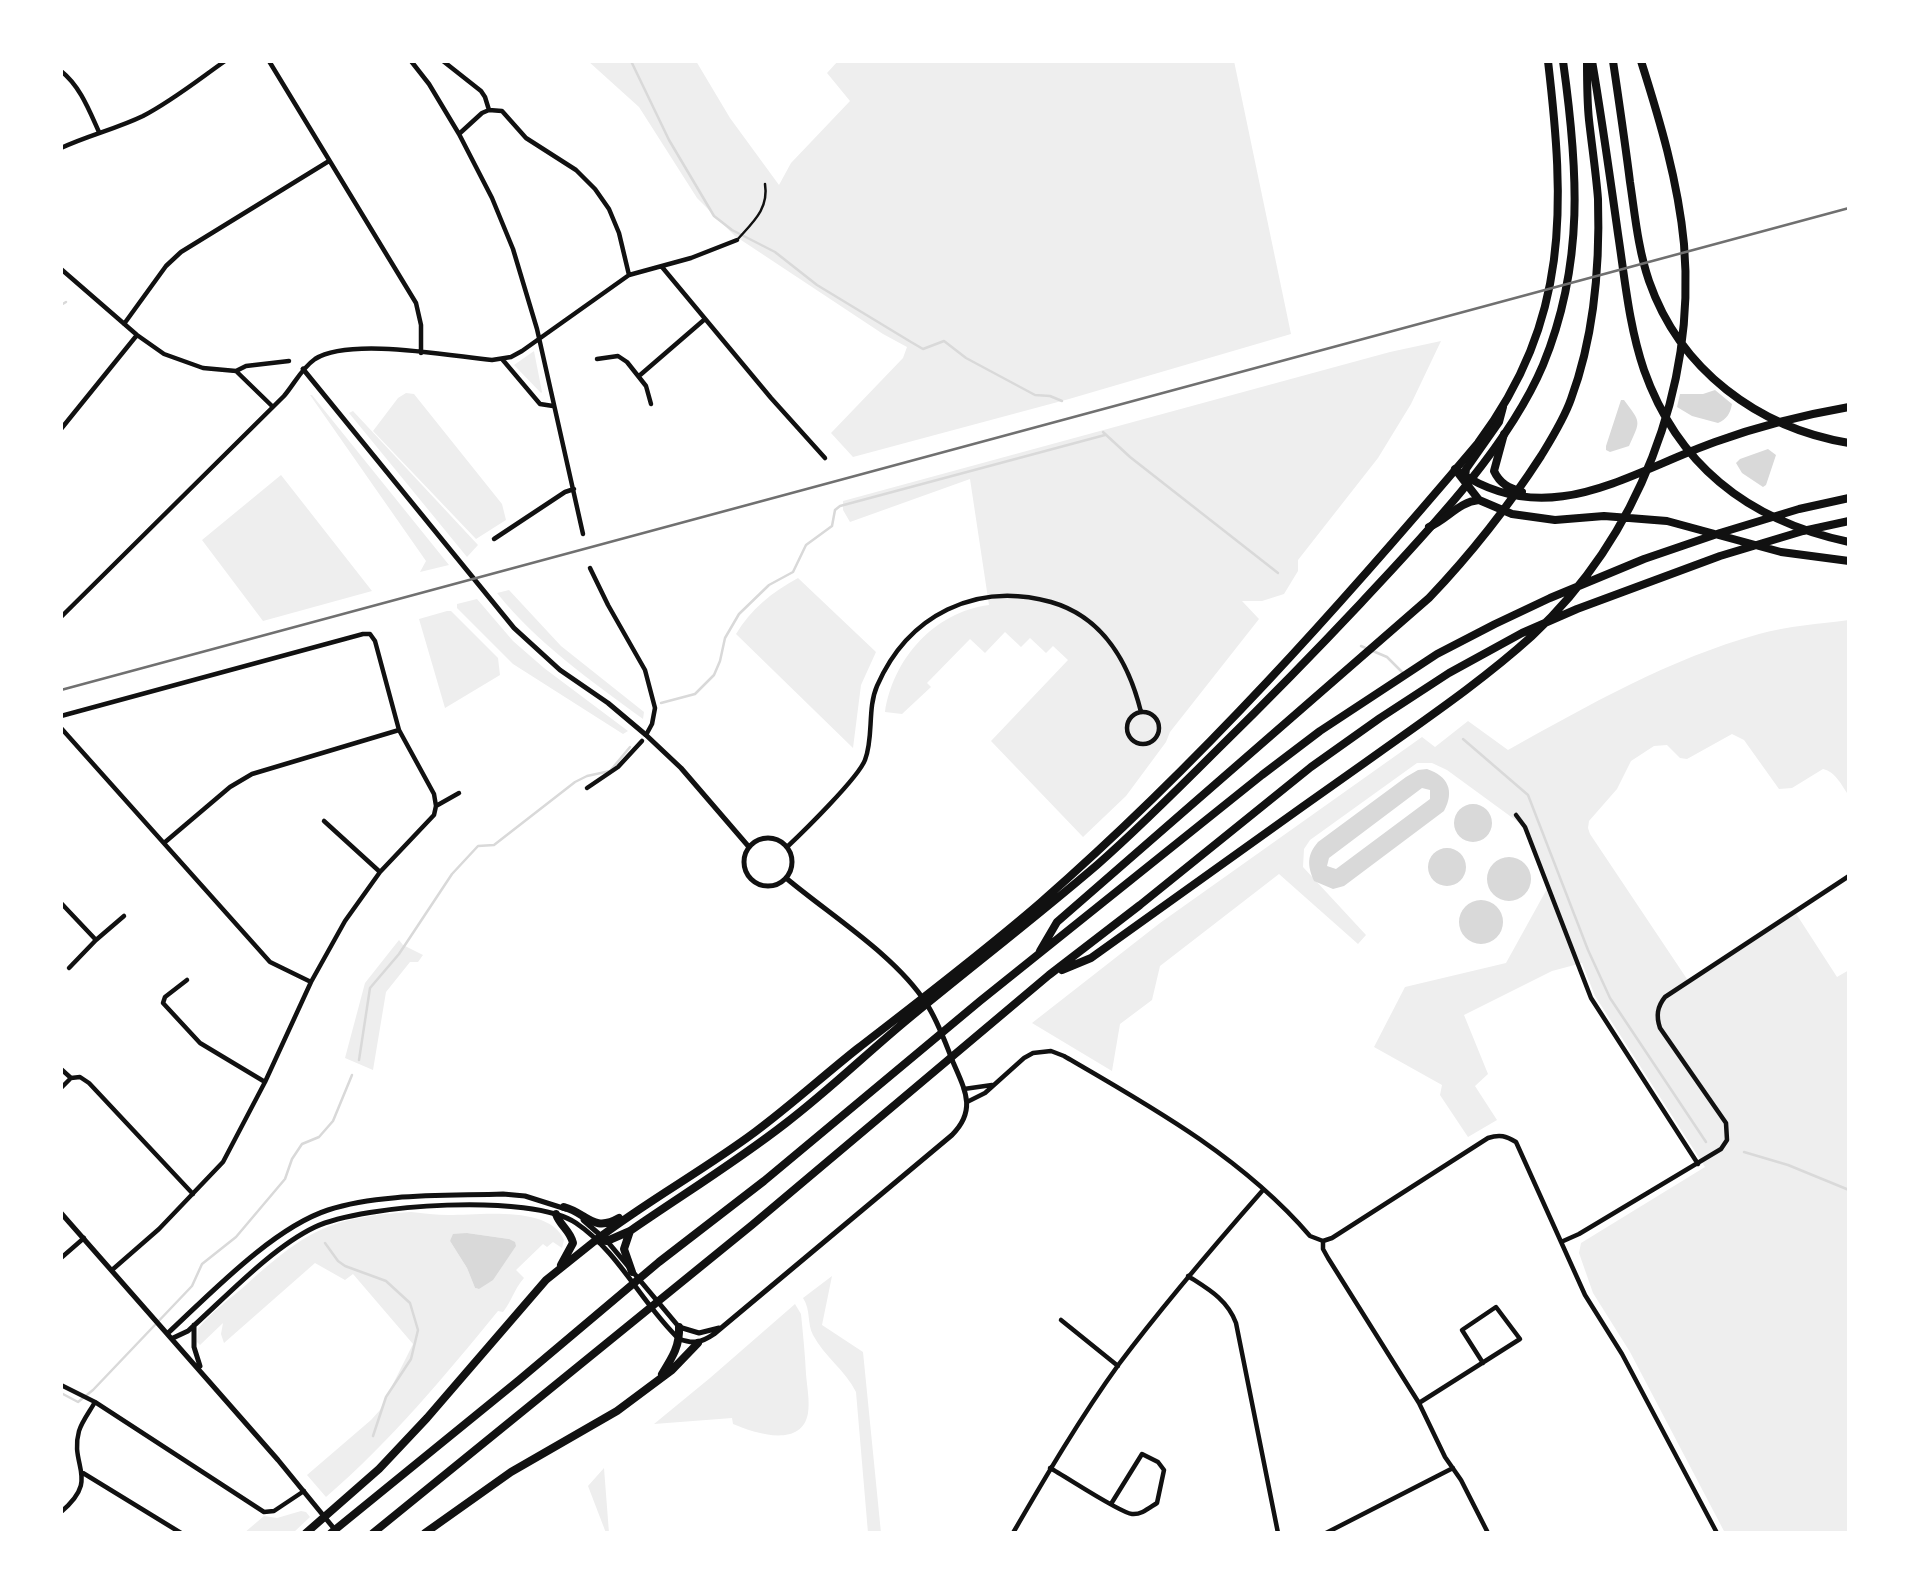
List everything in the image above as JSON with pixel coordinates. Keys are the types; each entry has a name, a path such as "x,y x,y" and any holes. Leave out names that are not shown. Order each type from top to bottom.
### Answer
{"highway":[{"path":"942,988 1100,850 1227,724 1338,606 1455,469 1503,407 1536,340 1555,258 1559,182 1548,61"},
{"path":"306,1533 379,1469 463,1379 523,1306 557,1271 638,1211 754,1132 942,988 1100,862 1185,782 1317,650 1429,527 1504,434 1534,384 1553,336 1573,254 1576,181 1563,61"},
{"path":"1037,956 1057,922 1429,598 1497,520 1529,474 1570,402 1583,363 1590,324 1598,248 1598,199 1589,120 1587,61"},
{"path":"1592,61 1625,284 1643,367 1665,417 1699,464 1747,503 1813,534 1849,542"},
{"path":"1613,61 1638,237 1649,281 1668,325 1696,363 1725,390 1758,413 1788,428 1823,439 1849,443"},
{"path":"1049,975 1091,958 1497,666 1565,601 1596,562 1630,508 1658,440 1679,362 1684,317 1685,275 1681,221 1672,170 1641,61"},
{"path":"1467,480 1466,469 1499,422 1503,407"},
{"path":"1467,480 1506,494 1534,499 1577,495 1714,442 1792,417 1849,407"},
{"path":"1504,434 1494,471 1508,488 1534,499"},
{"path":"1455,469 1467,480 1479,500 1496,509 1527,517 1555,520 1627,517 1667,521 1739,542 1802,556 1849,561"},
{"path":"331,1533 659,1262 764,1181 979,1001 1262,775 1367,700 1437,654 1506,618 1644,559 1799,509 1849,498"},
{"path":"1429,527 1439,523 1459,506 1479,500"},
{"path":"375,1531 678,1285 1049,975 1311,767 1380,718 1449,673 1522,633 1632,587 1803,531 1849,522"},
{"path":"602,1239 629,1231 737,1160 787,1123 915,1009"},
{"path":"564,1207 602,1224 638,1211"},
{"path":"556,1214 559,1222 571,1234 573,1243 557,1271"},
{"path":"629,1231 624,1249 632,1272"},
{"path":"661,1376 673,1358 679,1339 679,1327"},
{"path":"425,1533 503,1478 617,1411 672,1370 698,1343"}],"street":[{"path":"61,148 143,116 176,97 225,61"},
{"path":"269,61 416,303 421,325 421,353"},
{"path":"411,61 429,84 459,134 508,236 528,294 583,534"},
{"path":"443,61 481,92 489,110"},
{"path":"61,71 79,92 99,132"},
{"path":"459,134 482,113 489,110 502,111 526,138 586,178 609,209 625,251 629,275"},
{"path":"124,324 166,267 181,252 329,161"},
{"path":"61,617 273,407 303,369 316,359 332,351 361,349 502,359 522,351 629,275 662,267 738,239"},
{"path":"662,267 771,398 825,458"},
{"path":"61,269 137,335 179,361 203,368 236,371 246,366 289,361"},
{"path":"639,376 705,319"},
{"path":"61,429 137,335"},
{"path":"597,359 618,356 626,362 646,386 651,404"},
{"path":"502,359 540,404 553,407"},
{"path":"303,369 514,628 542,655 681,768 749,846"},
{"path":"236,371 273,407"},
{"path":"494,539 565,492 574,489"},
{"path":"587,788 618,767 644,738 652,724 656,708 645,670 590,568"},
{"path":"787,846 860,769 869,748 876,688 894,656 917,629 947,608 982,596 1019,594 1065,608 1087,620 1113,645 1131,677 1140,712"},
{"path":"61,716 370,634 375,641 399,730 434,794 436,806 434,815 380,872 345,921 311,982 265,1082 223,1162 159,1229 112,1269"},
{"path":"1140,712 1152,715 1159,724 1157,736 1153,741 1142,744 1131,740 1126,729 1130,718 1140,712"},
{"path":"61,728 270,962 311,982"},
{"path":"163,843 230,787 252,774 399,730"},
{"path":"436,806 459,793"},
{"path":"1516,815 1525,827 1591,998 1698,1164"},
{"path":"324,821 380,872"},
{"path":"769,838 787,846 792,863 786,878 769,886 760,885 750,878 744,865 749,846 758,839 769,838"},
{"path":"1561,1242 1698,1164 1721,1149 1727,1140 1726,1122 1660,1028 1657,1014 1665,997 1849,876"},
{"path":"171,1336 194,1325 296,1237 331,1220 374,1212 481,1205 526,1207 574,1221 602,1239 679,1339 691,1343 705,1340 952,1135 963,1122 967,1102 932,1013 917,991 877,951 786,878"},
{"path":"61,903 96,940"},
{"path":"69,968 124,916"},
{"path":"187,980 165,998 163,1003 200,1043 265,1082"},
{"path":"967,1102 1034,1053 1046,1051 1064,1056 1208,1144 1234,1163 1310,1236 1323,1241 1332,1238 1488,1138 1507,1136 1516,1143 1585,1295 1622,1354 1717,1533"},
{"path":"61,1069 71,1078"},
{"path":"61,1088 71,1078 80,1077 89,1083 193,1194"},
{"path":"964,1089 993,1085"},
{"path":"1013,1533 1050,1468 1118,1366 1188,1276 1262,1190"},
{"path":"171,1336 262,1249 306,1219 326,1210 372,1201 503,1194 524,1196 564,1207 578,1216 602,1239 679,1327 699,1333 723,1326"},
{"path":"61,1213 203,1372 304,1490 337,1533"},
{"path":"61,1258 83,1238"},
{"path":"1323,1241 1323,1249 1328,1258 1419,1403 1488,1533"},
{"path":"1188,1276 1219,1297 1230,1308 1236,1323 1278,1533"},
{"path":"1419,1403 1483,1363 1520,1339 1496,1307 1462,1330 1483,1363"},
{"path":"1061,1320 1118,1366"},
{"path":"194,1325 194,1347 203,1372"},
{"path":"61,1385 95,1402 264,1512 274,1511 304,1490"},
{"path":"61,1512 73,1502 80,1490 83,1473 78,1451 79,1431 95,1402"},
{"path":"1050,1468 1111,1504 1131,1514 1143,1512 1157,1503 1164,1469 1158,1462 1142,1454 1111,1504"},
{"path":"1326,1533 1453,1468"},
{"path":"83,1473 181,1533"}],"lane":[{"path":"738,239 764,207 765,184"}],"shaded area":[{"path":"588,61 696,61 730,118 779,185 791,163 850,101 827,73 838,61 1234,61 1291,334 1069,399 853,457 831,433 903,358 907,347 735,236 697,198 639,107"},
{"path":"1441,341 1411,404 1378,458 1298,560 1298,571 1284,594 1262,601 1242,601 1259,619 1170,732 1166,742 1126,796 1083,837 991,741 1068,660 1053,646 1046,653 1030,638 1021,647 1005,632 985,653 970,639 927,683 931,687 902,714 885,712 897,674 919,641 951,617 969,609 989,605 970,479 850,522 843,510 843,501 1390,352"},
{"path":"534,351 542,392 541,393 514,365"},
{"path":"1715,390 1732,404 1728,416 1718,423 1692,416 1677,407 1680,394 1703,394"},
{"path":"406,393 414,394 502,504 506,520 476,539 373,431 398,398"},
{"path":"310,395 449,565 420,572 426,561"},
{"path":"1621,400 1624,400 1634,413 1637,426 1629,446 1610,452 1606,450 1606,446"},
{"path":"353,411 478,545 467,557 349,413"},
{"path":"1768,449 1776,455 1763,487 1742,473 1736,463"},
{"path":"281,475 372,591 263,621 202,540"},
{"path":"798,578 876,652 861,685 853,748 736,634 763,602"},
{"path":"509,590 561,646 644,712 643,719 530,629 497,593"},
{"path":"477,599 513,641 544,668 628,731 623,734 513,664 457,608 457,604"},
{"path":"451,611 498,658 500,675 445,708 419,619"},
{"path":"1849,620 1849,796 1835,776 1823,769 1792,788 1779,789 1744,740 1732,734 1687,759 1680,758 1667,745 1654,746 1631,761 1617,789 1589,821 1588,828 1689,982 1795,912 1837,977 1849,970 1849,1533 1725,1533 1630,1352 1593,1293 1579,1253 1581,1243 1705,1167 1595,996 1582,963 1552,971 1464,1015 1488,1074 1475,1086 1497,1120 1468,1137 1440,1095 1442,1085 1374,1047 1405,987 1506,963 1548,887 1525,827 1447,770 1432,763 1417,763 1310,840 1304,849 1303,867 1366,935 1358,944 1279,874 1160,966 1152,1000 1120,1024 1112,1071 1032,1023 1160,923 1422,737 1435,747 1468,721 1508,750 1630,684 1693,656 1770,631"},
{"path":"1427,769 1445,780 1449,797 1444,811 1344,886 1333,889 1314,881 1309,860 1318,842 1418,770","holes":["1422,788 1430,790 1430,799 1336,869 1327,866 1329,858"]},
{"path":"1473,804 1486,810 1492,823 1486,836 1473,842 1460,836 1454,823 1460,810"},
{"path":"1447,848 1460,854 1466,867 1460,880 1447,886 1434,880 1428,867 1434,854"},
{"path":"1509,857 1524,864 1531,879 1524,894 1509,901 1494,894 1487,879 1494,864"},
{"path":"1481,900 1496,907 1503,922 1496,937 1481,944 1466,937 1459,922 1466,907"},
{"path":"399,940 403,945 423,955 418,962 410,962 386,992 373,1070 345,1058 365,983"},
{"path":"383,1214 512,1214 544,1221 556,1229 564,1240 562,1248 553,1242 547,1247 543,1244 516,1270 524,1278 503,1312 498,1311 395,1431 326,1497 307,1475 380,1410 413,1344 353,1274 345,1280 315,1263 224,1343 221,1334 223,1323 200,1345 197,1342 198,1329 215,1311 303,1239 339,1223","holes":["467,1233 509,1239 479,1289 475,1288 467,1268 450,1241"]},
{"path":"467,1233 509,1239 515,1242 516,1246 493,1280 479,1289 475,1288 467,1268 450,1241 453,1234"},
{"path":"832,1276 822,1325 863,1352 881,1533 868,1533 856,1392 813,1335 803,1298"},
{"path":"795,1304 801,1314 809,1404 804,1424 797,1431 787,1435 764,1434 733,1424 732,1418 654,1424 710,1378"},
{"path":"604,1468 609,1533 606,1533 588,1486"},
{"path":"301,1511 310,1517 293,1533 244,1533 264,1516 277,1518"}],"waterway":[{"path":"631,61 669,140 714,216 732,230 775,252 817,285 923,349 944,341 966,358 1035,395 1050,396 1062,401"},
{"path":"61,305 66,302"},
{"path":"1103,432 1130,457 1278,573"},
{"path":"661,703 695,694 714,675 725,638 739,614 769,585 793,572 806,545 832,526 835,510 840,506 1105,435"},
{"path":"1361,646 1387,657 1402,672"},
{"path":"1463,739 1528,795 1588,950 1610,998 1706,1142"},
{"path":"359,1060 370,988 399,954 452,874 478,846 494,845 575,782 587,776 610,771 630,747"},
{"path":"61,1393 78,1402 93,1390 192,1286 202,1264 236,1237 285,1179 292,1159 302,1144 319,1137 333,1121 352,1075"},
{"path":"1744,1152 1788,1165 1849,1190"},
{"path":"325,1243 345,1266 386,1281 410,1303 418,1330 411,1359 386,1397 373,1436"}],"railway":[{"path":"61,690 1849,208"}]}
